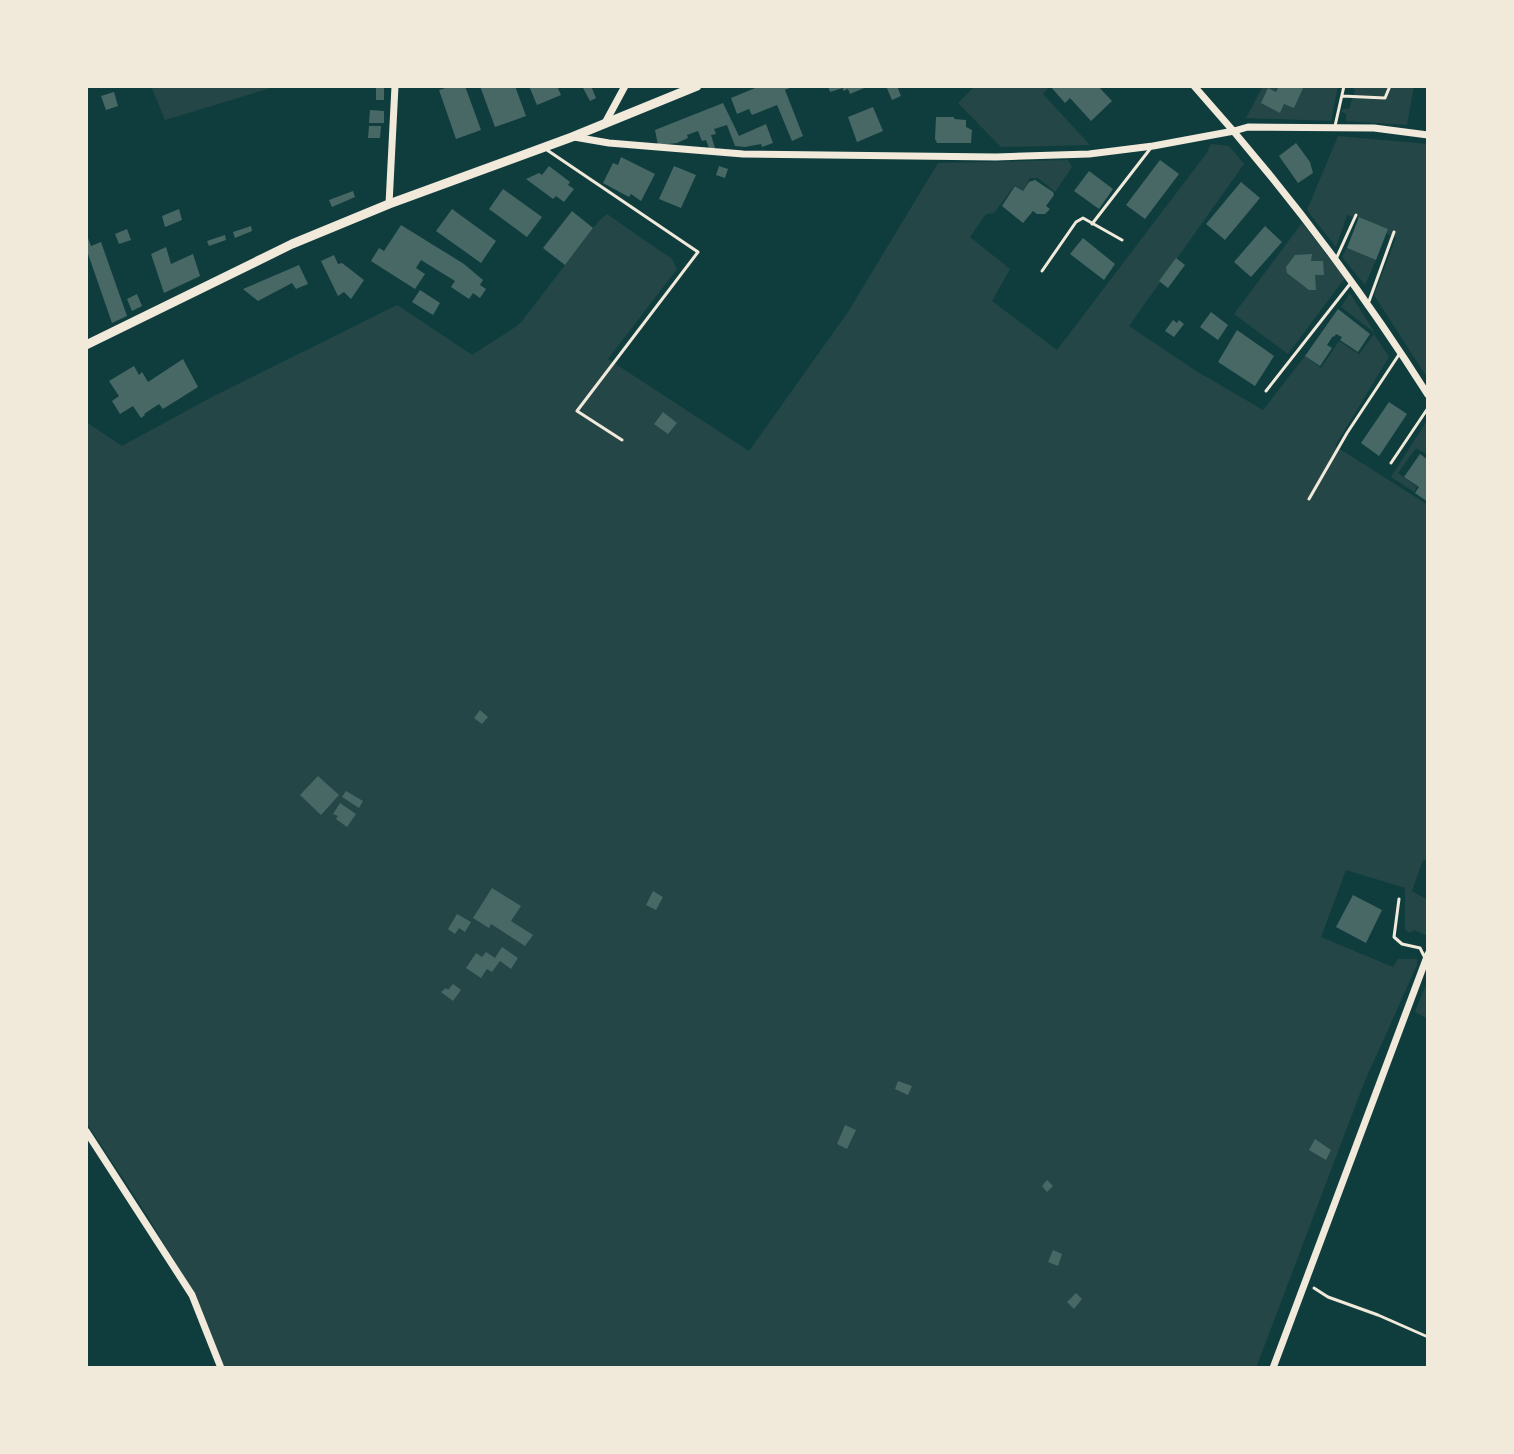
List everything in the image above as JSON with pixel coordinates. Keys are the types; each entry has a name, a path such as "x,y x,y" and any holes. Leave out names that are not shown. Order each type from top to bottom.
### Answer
{"main road":[{"path":"86,345 292,244 697,86"}],"street":[{"path":"389,204 395,86"},
{"path":"605,123 625,86"},
{"path":"1194,86 1336,259 1428,395"},
{"path":"572,137 743,154 1012,156 1089,154 1153,146 1248,127 1335,126 1428,135"},
{"path":"1273,1368 1426,962"},
{"path":"86,1131 192,1295 221,1368"}],"lane":[{"path":"1335,126 1344,86"},
{"path":"1342,96 1385,98 1390,86"},
{"path":"1092,224 1153,146"},
{"path":"544,148 698,252 577,411 622,440"},
{"path":"1336,259 1356,215"},
{"path":"1042,271 1076,222 1083,218 1122,240"},
{"path":"1368,305 1394,232"},
{"path":"1266,391 1352,282"},
{"path":"1309,499 1347,433 1400,352"},
{"path":"1391,463 1428,408"},
{"path":"1399,899 1394,937 1402,944 1420,948 1426,962"}],"path":[{"path":"1305,1282 1328,1297 1428,1337"}],"shaded area":[{"path":"151,86 277,86 165,120"},
{"path":"975,86 1050,86 1043,94 1090,145 1001,147 958,103"},
{"path":"1263,86 1338,86 1331,121 1246,118"},
{"path":"1350,86 1414,86 1407,125 1346,121 1346,114 1341,111 1349,109 1355,90"},
{"path":"1338,136 1428,144 1428,379 1374,295 1396,238 1386,233 1388,229 1347,215 1336,247 1307,210"},
{"path":"1211,144 1229,146 1244,164 1129,326 1193,369 1263,410 1305,356 1321,368 1339,341 1359,354 1374,334 1389,357 1335,446 1428,505 1428,861 1423,860 1412,891 1428,900 1428,936 1414,930 1409,933 1405,929 1405,888 1346,870 1321,937 1393,967 1398,959 1417,959 1417,965 1364,1083 1256,1368 225,1368 195,1295 86,1122 86,422 122,446 212,397 397,305 472,355 522,321 607,214 672,259 677,269 608,359 749,451 848,312 938,163 1068,160 1072,167 1055,192 1038,178 1030,178 1023,191 1015,185 994,213 986,214 970,237 1010,269 992,301 1057,350"},
{"path":"1302,223 1345,278 1288,354 1234,314"},
{"path":"1347,248 1376,260 1365,285 1342,257"},
{"path":"1350,293 1375,333 1341,307"},
{"path":"1428,419 1428,455 1416,448 1398,473 1417,487 1414,492 1391,477"},
{"path":"1428,979 1428,1019 1415,1012"}],"building":[{"path":"376,86 384,86 384,100 376,100"},
{"path":"465,86 481,130 456,139 439,90"},
{"path":"480,86 515,86 526,116 495,127"},
{"path":"529,86 557,86 561,95 537,105"},
{"path":"582,86 591,86 596,98 590,101"},
{"path":"760,86 794,86 785,90 803,136 792,141 777,105 752,115 749,109 737,114 731,98"},
{"path":"828,86 869,86 850,94 848,89 843,91 843,88 830,92"},
{"path":"886,86 897,86 901,96 892,100"},
{"path":"1050,86 1098,86 1112,101 1091,121 1070,98 1065,103"},
{"path":"1279,86 1304,86 1294,108 1284,104 1280,113 1261,103 1268,88 1276,92"},
{"path":"114,92 118,106 106,110 101,96"},
{"path":"723,103 739,136 766,124 773,143 762,147 761,144 735,146 727,125 714,129 716,134 711,135 715,148 709,148 706,140 702,141 698,131 677,143 658,145 655,130"},
{"path":"873,107 883,131 857,142 848,117"},
{"path":"370,110 384,111 384,123 369,123"},
{"path":"936,117 966,120 966,127 972,130 971,143 937,143"},
{"path":"369,126 381,126 380,138 368,138"},
{"path":"1296,143 1310,162 1313,173 1298,183 1279,156"},
{"path":"621,157 655,174 641,201 603,183 613,163 618,165"},
{"path":"1160,160 1179,174 1145,219 1126,205"},
{"path":"549,166 570,182 568,185 574,189 564,202 556,196 553,199 526,179 539,173 542,175"},
{"path":"674,166 696,175 681,208 659,199"},
{"path":"719,166 728,169 725,178 716,175"},
{"path":"1089,171 1113,189 1099,209 1074,191"},
{"path":"1035,180 1054,195 1046,206 1050,209 1045,214 1033,211 1023,223 1002,206 1015,186 1023,191 1029,182"},
{"path":"1241,182 1260,198 1225,240 1206,224"},
{"path":"503,189 542,217 527,237 489,209"},
{"path":"353,191 355,197 332,207 329,200"},
{"path":"179,209 182,220 165,227 162,216"},
{"path":"452,209 496,241 481,263 436,231"},
{"path":"572,211 593,228 565,265 543,248"},
{"path":"1359,217 1388,229 1376,260 1347,248"},
{"path":"401,225 464,264 483,280 480,285 486,289 480,298 473,293 469,299 451,287 455,281 421,260 416,268 425,274 415,289 371,261 379,248 384,251"},
{"path":"251,226 252,231 235,238 233,232"},
{"path":"1265,226 1282,242 1251,277 1234,262"},
{"path":"127,229 131,240 119,244 115,234"},
{"path":"86,233 91,246 101,242 127,316 112,323 86,248"},
{"path":"225,235 226,240 209,246 207,241"},
{"path":"1083,238 1115,264 1104,280 1070,254"},
{"path":"166,247 171,264 193,254 200,276 164,293 151,254"},
{"path":"1312,254 1311,261 1323,261 1324,275 1315,275 1316,290 1309,290 1287,273 1286,267 1295,255"},
{"path":"334,255 338,264 342,263 364,280 351,299 344,292 338,296 321,261"},
{"path":"1176,258 1185,265 1168,288 1159,281"},
{"path":"299,265 308,284 296,289 292,283 258,301 243,289"},
{"path":"420,290 440,303 433,315 412,302"},
{"path":"137,294 142,306 132,311 127,299"},
{"path":"1338,309 1370,334 1358,352 1336,334 1327,345 1332,348 1320,366 1305,356"},
{"path":"1211,312 1228,325 1218,340 1200,327"},
{"path":"1173,320 1184,324 1174,337 1165,331"},
{"path":"1237,330 1274,356 1255,386 1218,362"},
{"path":"183,359 198,387 163,409 159,404 141,418 133,406 120,414 112,401 119,396 109,381 134,366 148,382"},
{"path":"1389,402 1407,414 1379,456 1361,443"},
{"path":"663,412 677,423 668,434 654,424"},
{"path":"1420,454 1428,460 1428,502 1415,493 1419,487 1404,477"},
{"path":"480,710 488,717 482,724 474,718"},
{"path":"318,776 339,795 321,815 300,795"},
{"path":"346,791 363,801 359,808 342,797"},
{"path":"340,803 356,814 347,827 333,814"},
{"path":"492,888 521,906 511,921 533,935 525,946 491,924 489,928 473,918"},
{"path":"653,891 663,897 656,910 646,905"},
{"path":"1353,895 1382,910 1366,943 1336,927"},
{"path":"457,914 471,922 465,932 459,928 455,934 448,929"},
{"path":"502,947 518,958 511,969 500,961 492,972 487,969 481,978 466,968 476,953 482,957 486,952 495,958"},
{"path":"453,984 461,990 453,1001 441,992"},
{"path":"898,1081 912,1086 908,1095 895,1089"},
{"path":"845,1125 856,1130 847,1149 837,1144"},
{"path":"1315,1139 1331,1150 1326,1160 1309,1150"},
{"path":"1047,1180 1053,1186 1047,1192 1042,1186"},
{"path":"1053,1250 1062,1254 1058,1266 1048,1262"},
{"path":"1076,1293 1082,1299 1074,1309 1067,1302"}]}
